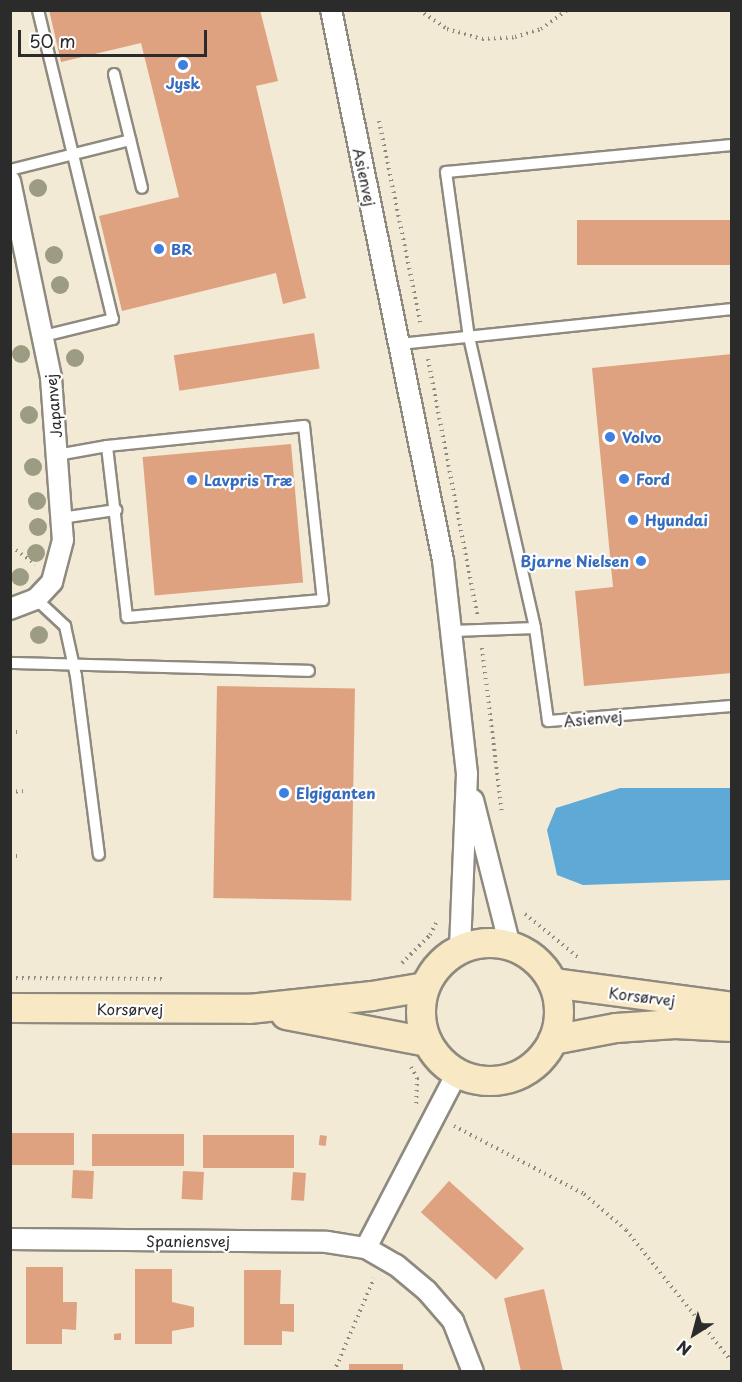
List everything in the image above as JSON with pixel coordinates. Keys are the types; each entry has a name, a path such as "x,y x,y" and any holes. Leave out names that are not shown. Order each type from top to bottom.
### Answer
{"main road":[{"path":"494,943 510,946 535,960 553,983 558,1011 553,1040 541,1059 512,1077 479,1080 457,1073 440,1060 427,1042 421,1024 425,987 439,965 460,949 494,943"},
{"name":"Korsørvej","path":"553,983 732,1006"},
{"name":"Korsørvej","path":"10,1008 249,1009 372,996 425,987"},
{"name":"Korsørvej","path":"249,1009 427,1042"},
{"name":"Korsørvej","path":"553,1040 616,1028 675,1024 732,1027"}],"street":[{"name":"Asienvej","path":"331,10 443,560 453,631 467,774 465,894 460,949"},
{"name":"Japanvej","path":"10,181 51,378 63,540 52,582 36,599"},
{"path":"10,609 36,599"},
{"name":"Asienvej","path":"467,774 510,946"},
{"path":"374,1253 434,1115 457,1073"},
{"name":"Spaniensvej","path":"10,1239 327,1242 374,1253 427,1291 453,1322 473,1371"}],"lane":[{"path":"38,10 113,319 43,336"},
{"path":"114,74 142,188"},
{"path":"10,170 130,140"},
{"name":"Asienvej","path":"732,145 446,172 469,337 536,628 548,721 732,706"},
{"path":"400,344 732,309"},
{"path":"57,455 107,446 304,426 322,600 127,616 107,446"},
{"path":"61,518 116,510"},
{"path":"36,599 65,626 73,664 99,855"},
{"path":"453,631 536,628"},
{"path":"10,663 309,671"}],"path":[{"path":"419,10 447,29 482,39 515,37 541,29 567,10"},
{"path":"376,108 425,342 480,630 504,824"},
{"path":"10,732 20,732"},
{"path":"10,792 23,791"},
{"path":"10,856 18,856"},
{"path":"399,967 430,935 456,893 465,894"},
{"path":"522,906 525,915 585,961"},
{"path":"10,978 175,979"},
{"path":"434,1115 584,1194 626,1230 732,1362"},
{"path":"334,1371 374,1253"}],"water":[{"path":"620,788 731,788 731,880 583,885 557,875 547,830 556,808"}],"building":[{"path":"49,10 260,10 278,81 256,86 306,298 283,304 276,273 122,311 99,216 179,197 141,43 61,62"},
{"path":"577,220 732,220 732,265 577,265"},
{"path":"314,333 320,369 179,391 174,355"},
{"path":"732,354 732,673 584,686 575,591 613,587 592,368"},
{"path":"291,444 303,582 155,595 143,457"},
{"name":"Elgiganten","path":"217,686 355,688 351,900 213,898"},
{"path":"10,1133 74,1133 74,1165 10,1165"},
{"path":"92,1134 184,1134 184,1166 92,1166"},
{"path":"203,1135 294,1135 294,1168 203,1168"},
{"path":"320,1135 327,1136 326,1146 319,1145"},
{"path":"73,1170 94,1171 93,1199 72,1198"},
{"path":"183,1171 204,1172 203,1200 182,1199"},
{"path":"293,1172 306,1173 304,1201 291,1200"},
{"path":"449,1181 524,1249 496,1280 421,1212"},
{"path":"26,1267 63,1267 63,1302 77,1302 76,1330 62,1329 62,1344 26,1344"},
{"path":"135,1269 172,1269 172,1302 194,1307 194,1327 172,1331 172,1344 135,1344"},
{"path":"244,1270 281,1270 280,1304 294,1304 294,1332 282,1331 282,1345 244,1345"},
{"path":"544,1289 563,1372 521,1372 504,1298"},
{"path":"121,1333 121,1340 114,1340 114,1334"},
{"path":"349,1364 403,1364 403,1372 349,1372"}],"place":[{"name":"Jysk","path":"183,65"},
{"name":"BR","path":"159,249"},
{"name":"Volvo","path":"610,437"},
{"name":"Ford","path":"624,479"},
{"name":"Lavpris Træ","path":"192,480"},
{"name":"Hyundai","path":"633,520"},
{"name":"Bjarne Nielsen","path":"641,561"},
{"name":"Elgiganten","path":"284,793"}]}
